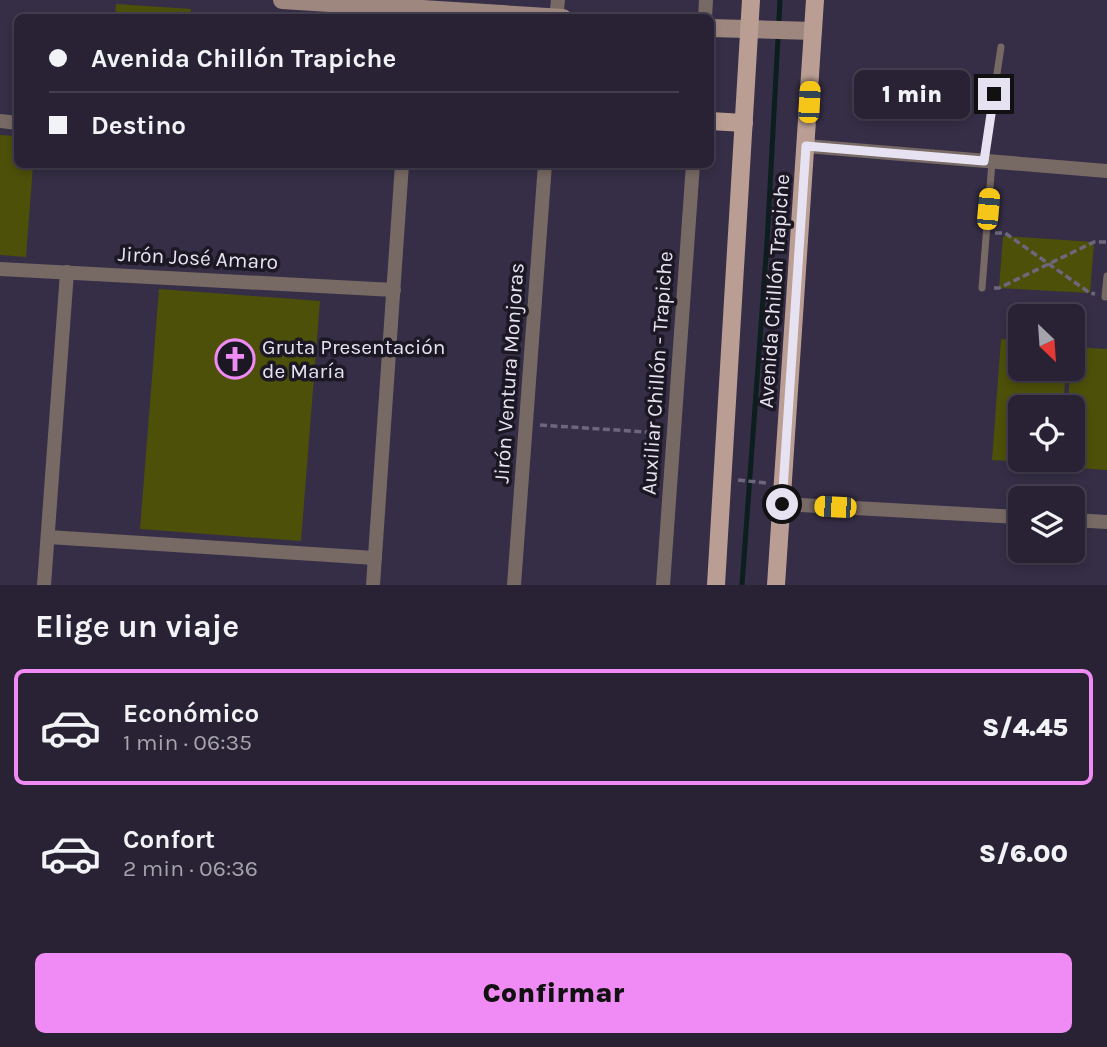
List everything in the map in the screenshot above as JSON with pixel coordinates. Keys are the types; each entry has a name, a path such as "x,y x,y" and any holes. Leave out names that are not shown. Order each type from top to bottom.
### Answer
{"main road":[{"path":"282,0 508,14"},
{"name":"Avenida Chillón Trapiche","path":"716,585 751,0"},
{"name":"Avenida Chillón Trapiche","path":"776,585 815,0"},
{"path":"714,28 813,31"},
{"path":"714,121 744,123"}],"street":[{"path":"806,146 1107,171"},
{"path":"373,585 402,168"},
{"name":"Jirón Ventura Monjoras","path":"514,585 545,168"},
{"name":"Auxiliar Chillón - Trapiche","path":"663,585 693,168"},
{"name":"Jirón José Amaro","path":"0,269 394,290"},
{"path":"44,585 67,272"},
{"path":"782,504 1008,516"},
{"path":"1085,521 1107,522"},
{"path":"48,537 375,558"}],"lane":[{"path":"982,288 988,161 1000,47"},
{"path":"1105,297 1107,276"}],"path":[{"path":"986,233 1005,233 1090,293 1105,297"},
{"path":"982,288 999,288 1094,242 1107,242"},
{"path":"526,424 674,433"},
{"path":"722,479 783,484"}],"shaded area":[{"path":"116,4 191,9 190,14 115,14"},
{"path":"0,135 14,136 14,168 33,168 26,257 0,255"},
{"path":"1003,236 1094,242 1090,293 999,288"},
{"path":"159,289 320,301 301,541 140,529"},
{"path":"1001,339 1008,339 1008,382 1065,382 1064,395 1008,395 1008,461 992,460"},
{"path":"1085,348 1107,349 1107,470 1085,468 1085,395 1069,395 1069,382 1085,382"}],"waterway":[{"path":"742,585 767,243 780,0"}],"place":[{"name":"Gruta Presentación de María","path":"235,359"}],"route":[{"path":"782,504 806,146 984,161 994,94"}]}
